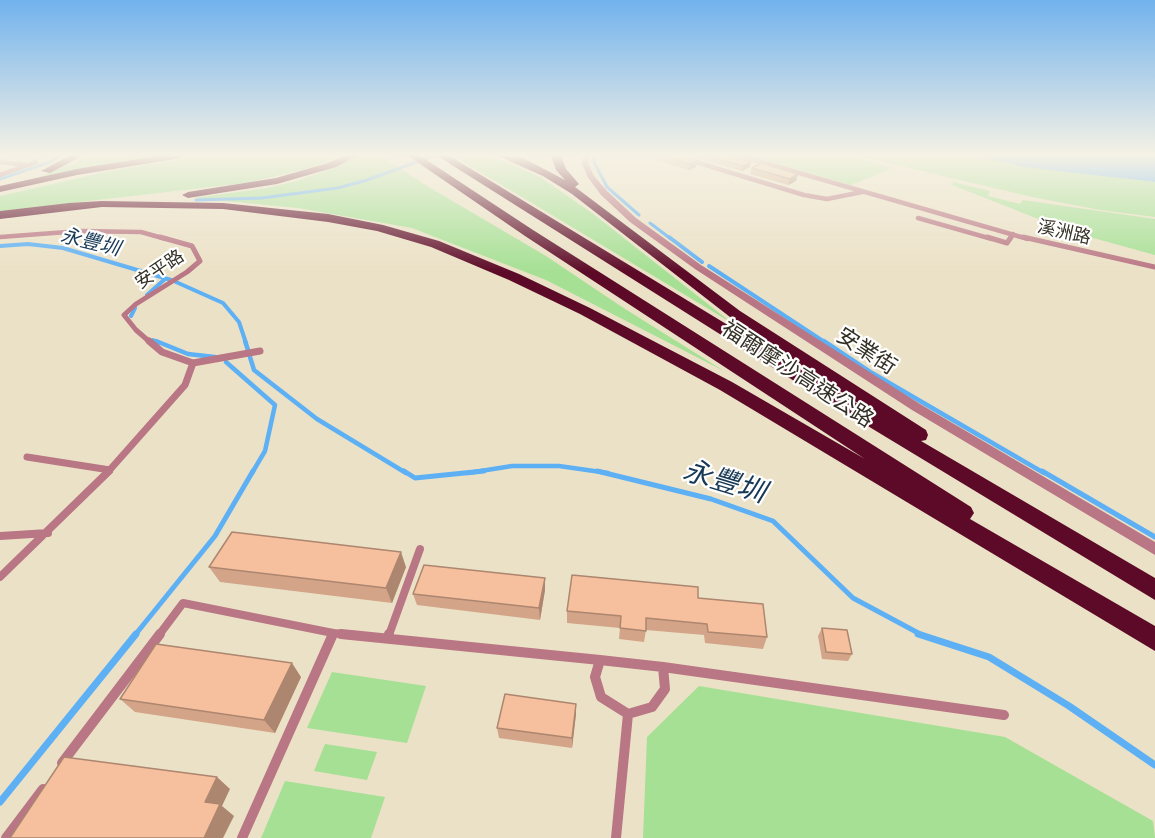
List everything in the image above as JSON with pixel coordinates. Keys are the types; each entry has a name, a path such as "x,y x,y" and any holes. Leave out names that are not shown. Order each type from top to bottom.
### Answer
{"highway":[{"path":"0,215 186,194"},
{"name":"福爾摩沙高速公路","path":"471,194 1155,637"},
{"name":"福爾摩沙高速公路","path":"504,194 816,387 1155,590"},
{"path":"577,194 606,214 735,314 1120,569"},
{"path":"585,194 606,214"},
{"path":"69,206 184,204 292,212 379,228 459,254 585,311 726,386 1155,637"}],"street":[{"name":"安業街","path":"605,194 633,220 698,267 916,407 1155,549"}],"lane":[{"name":"溪洲路","path":"801,194 826,200 855,194"},
{"name":"溪洲路","path":"872,194 1013,234 1155,267"},
{"path":"918,218 1006,243 1013,234"},
{"name":"安平路","path":"0,237 80,231 141,232 192,246 200,261 187,272 136,304 124,315 136,330 162,352 193,363 260,351"},
{"path":"0,577 48,533 110,470 185,386 193,363"},
{"path":"27,457 110,470"},
{"path":"0,536 48,533"},
{"path":"388,638 420,549"},
{"path":"56,772 183,603 333,633 600,660 1004,715"},
{"path":"242,838 333,633"},
{"path":"600,660 595,677 601,697 628,714 652,707 664,689 663,668"},
{"path":"616,838 628,714"},
{"path":"6,838 49,782"}],"green space":[{"path":"8,194 148,194 0,211 0,196"},
{"path":"222,194 441,194 546,256 724,371 546,280 412,228 298,208 194,198"},
{"path":"517,194 565,194 732,323"},
{"path":"975,194 989,194 988,196 1020,204 1023,200 1155,219 1155,255 1086,236"},
{"path":"1020,194 1155,194 1155,217 1100,210"},
{"path":"332,672 426,686 407,743 307,728"},
{"path":"699,686 1005,737 1153,821 1155,838 643,838 647,737"},
{"path":"325,744 377,752 367,780 314,771"},
{"path":"285,781 385,797 371,838 261,838"}],"building":[{"path":"232,532 401,552 386,588 209,567"},
{"path":"424,565 545,578 539,608 413,594"},
{"path":"572,575 698,587 698,598 763,604 767,637 708,632 707,624 646,618 646,631 620,628 621,616 567,611"},
{"path":"822,628 847,630 852,654 826,652"},
{"path":"156,644 292,663 264,720 120,699"},
{"path":"505,694 576,704 572,738 497,728"},
{"path":"64,757 217,777 205,802 220,804 204,838 10,838"}],"waterway":[{"path":"196,200 262,198 291,194"},
{"path":"615,194 639,215"},
{"path":"650,223 671,239"},
{"path":"669,237 702,262"},
{"name":"永豐圳","path":"0,246 28,244 63,248 171,280"},
{"path":"709,266 826,343"},
{"path":"147,295 165,279"},
{"name":"永豐圳","path":"176,282 223,303 239,322 246,343"},
{"path":"131,316 135,308"},
{"path":"153,340 160,343"},
{"path":"156,341 188,354 215,357"},
{"name":"永豐圳","path":"245,341 248,350"},
{"path":"824,341 872,373 1044,473"},
{"name":"永豐圳","path":"250,357 254,370 317,419 406,473"},
{"path":"226,362 275,405 265,451 252,473"},
{"name":"永豐圳","path":"475,472 512,466 559,466 601,472"},
{"path":"135,635 215,536 253,471"},
{"name":"永豐圳","path":"404,471 415,478 475,472"},
{"name":"永豐圳","path":"475,472 484,471"},
{"name":"永豐圳","path":"597,471 601,472"},
{"path":"1042,471 1155,537"},
{"name":"永豐圳","path":"468,473 475,472"},
{"name":"永豐圳","path":"601,472 608,473"},
{"name":"永豐圳","path":"601,472 711,499 773,521 853,598 922,635"},
{"path":"0,802 136,634"},
{"name":"永豐圳","path":"918,634 989,657 1069,706 1155,765"}]}
